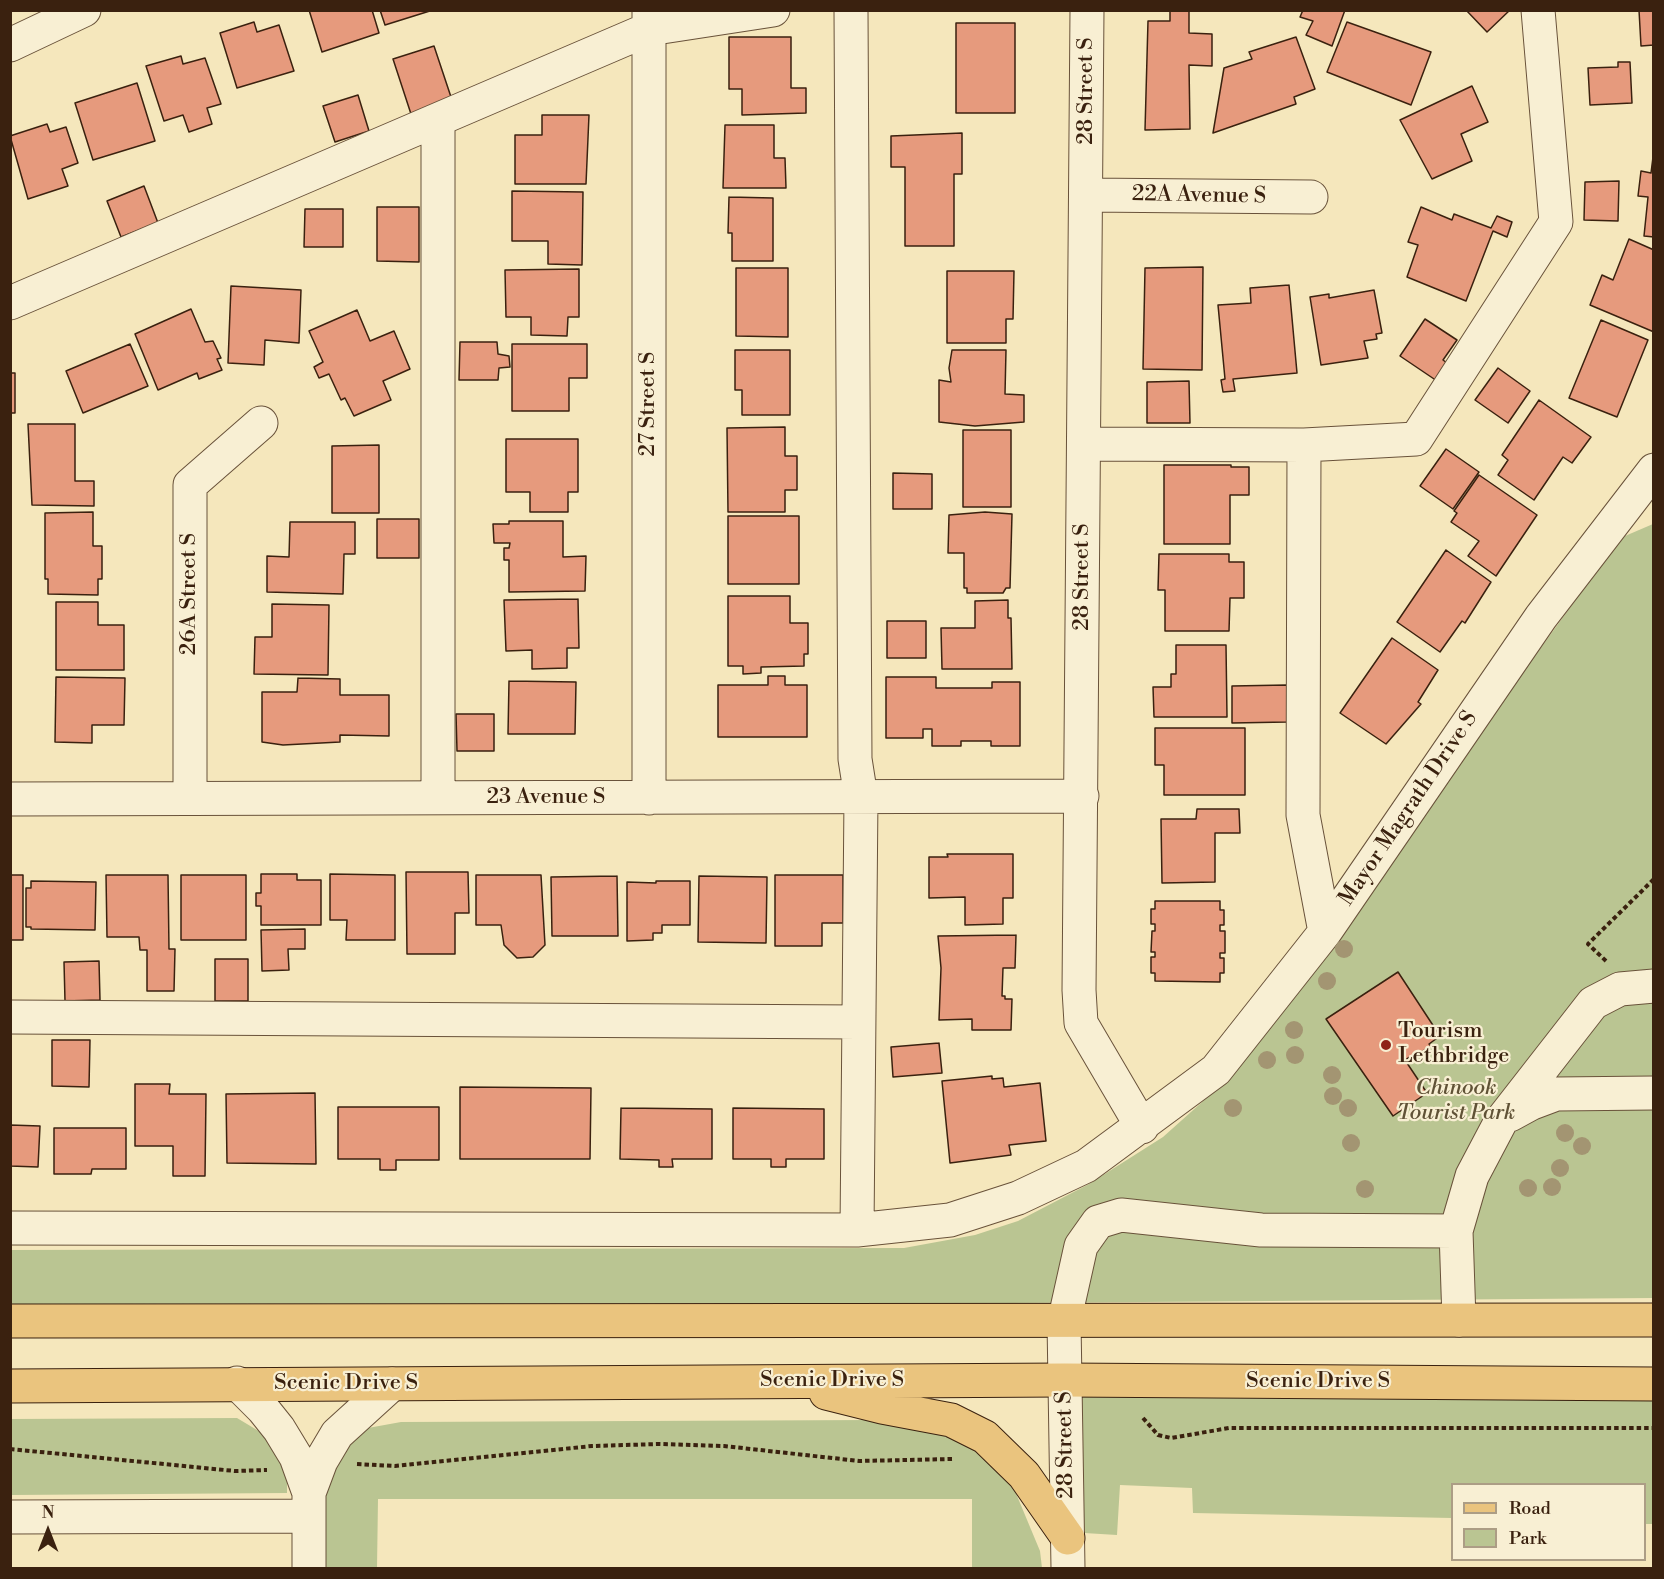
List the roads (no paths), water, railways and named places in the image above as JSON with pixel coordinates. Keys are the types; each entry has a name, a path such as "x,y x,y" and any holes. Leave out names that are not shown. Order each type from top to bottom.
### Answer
{"main road":[{"path":"10,1321 1653,1320"},
{"name":"Scenic Drive S","path":"10,1386 1065,1380 1653,1384"},
{"path":"780,1381 882,1407 932,1415 970,1428 991,1442 1024,1474 1068,1554"}],"street":[{"path":"10,45 84,10"},
{"path":"10,303 438,120 649,20 773,10"},
{"path":"851,10 855,759 861,797 857,1230"},
{"name":"28 Street S","path":"1087,10 1079,990 1081,1023 1142,1127"},
{"path":"1084,444 1304,445 1416,439 1556,222 1539,10"},
{"name":"27 Street S","path":"649,20 649,798"},
{"path":"438,120 438,798"},
{"name":"22A Avenue S","path":"1087,195 1311,197"},
{"name":"26A Street S","path":"190,797 190,485 261,423"},
{"path":"1304,445 1303,815 1325,932"},
{"name":"Mayor Magrath Drive S","path":"1142,1127 1216,1070 1325,932 1541,616 1653,470"},
{"name":"23 Avenue S","path":"10,799 1082,796"},
{"path":"1458,1320 1456,1231 1472,1176 1501,1121 1593,1003 1620,989 1653,986"},
{"path":"10,1017 858,1022"},
{"path":"1501,1121 1532,1103 1556,1094 1653,1093"},
{"path":"10,1228 857,1230 950,1220 1018,1198 1086,1166 1142,1127"},
{"name":"28 Street S","path":"1068,1554 1064,1322 1081,1246 1090,1230 1109,1217 1135,1215 1280,1230 1456,1231"},
{"path":"237,1383 309,1462 309,1569"},
{"path":"309,1462 392,1384"},
{"path":"10,1517 309,1504"}],"place":[{"name":"Tourism Lethbridge","path":"1386,1045"}],"park label":[{"name":"Chinook Tourist Park","path":"1456,1102"}]}
